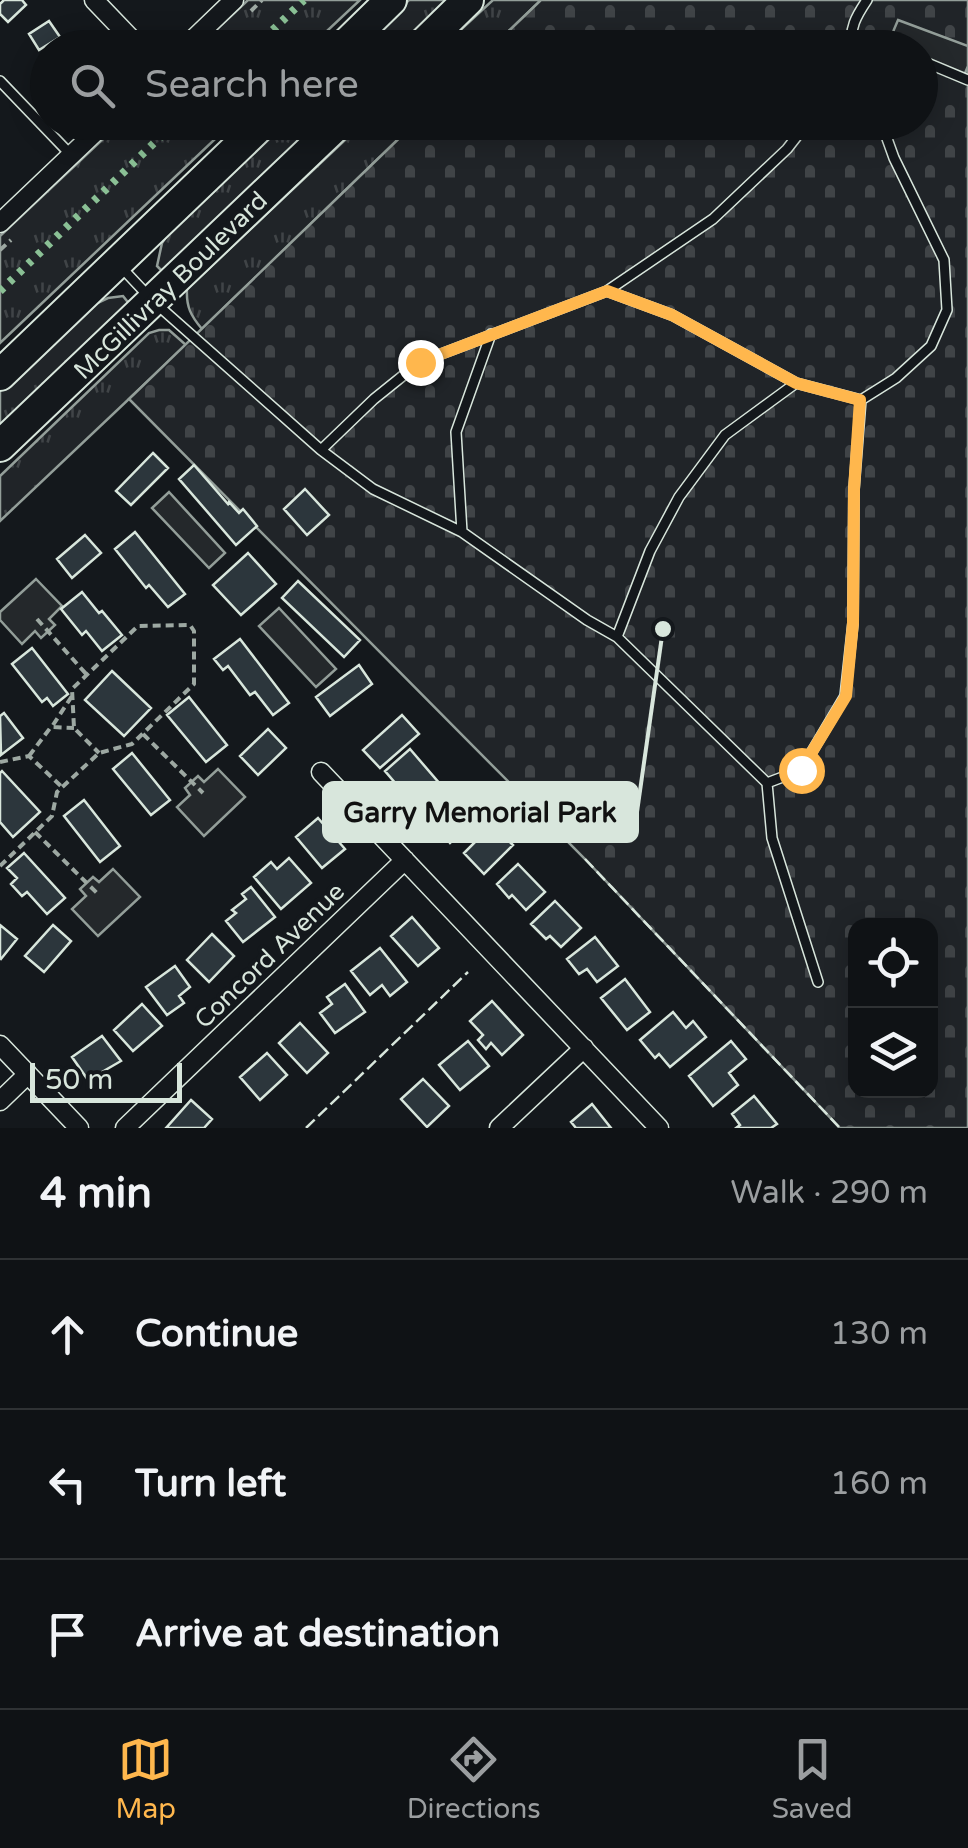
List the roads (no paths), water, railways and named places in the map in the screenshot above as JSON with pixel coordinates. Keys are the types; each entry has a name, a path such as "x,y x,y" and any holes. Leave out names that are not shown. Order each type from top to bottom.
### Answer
{"main road":[{"path":"361,30 392,0"},
{"path":"437,30 468,0"},
{"name":"McGillivray Boulevard","path":"0,375 245,140"},
{"name":"McGillivray Boulevard","path":"0,446 321,140"}],"street":[{"path":"94,0 123,30"},
{"path":"203,30 234,0"},
{"path":"0,223 87,140"},
{"path":"321,772 659,1128"},
{"name":"Concord Avenue","path":"124,1128 405,860"},
{"path":"0,1045 79,1128"},
{"path":"499,1128 584,1048"},
{"path":"0,1102 28,1074"}],"lane":[{"path":"853,30 854,18 867,0"},
{"path":"938,68 968,80"},
{"path":"0,81 30,112"},
{"path":"57,140 71,155"},
{"path":"321,450 420,362 607,291 713,220 794,140"},
{"path":"607,291 672,315 796,383 860,400 896,378 931,346 947,310 944,260 888,140"},
{"path":"117,263 153,301 321,450 373,489 462,532 587,620 617,636 768,783 772,838 818,982"},
{"path":"462,532 456,432 491,334"},
{"path":"617,636 650,551 678,497 725,435 796,383"},
{"path":"768,783 801,770 846,696 853,623 854,489 860,400"}],"place":[{"name":"Garry Memorial Park","path":"663,629"}]}
